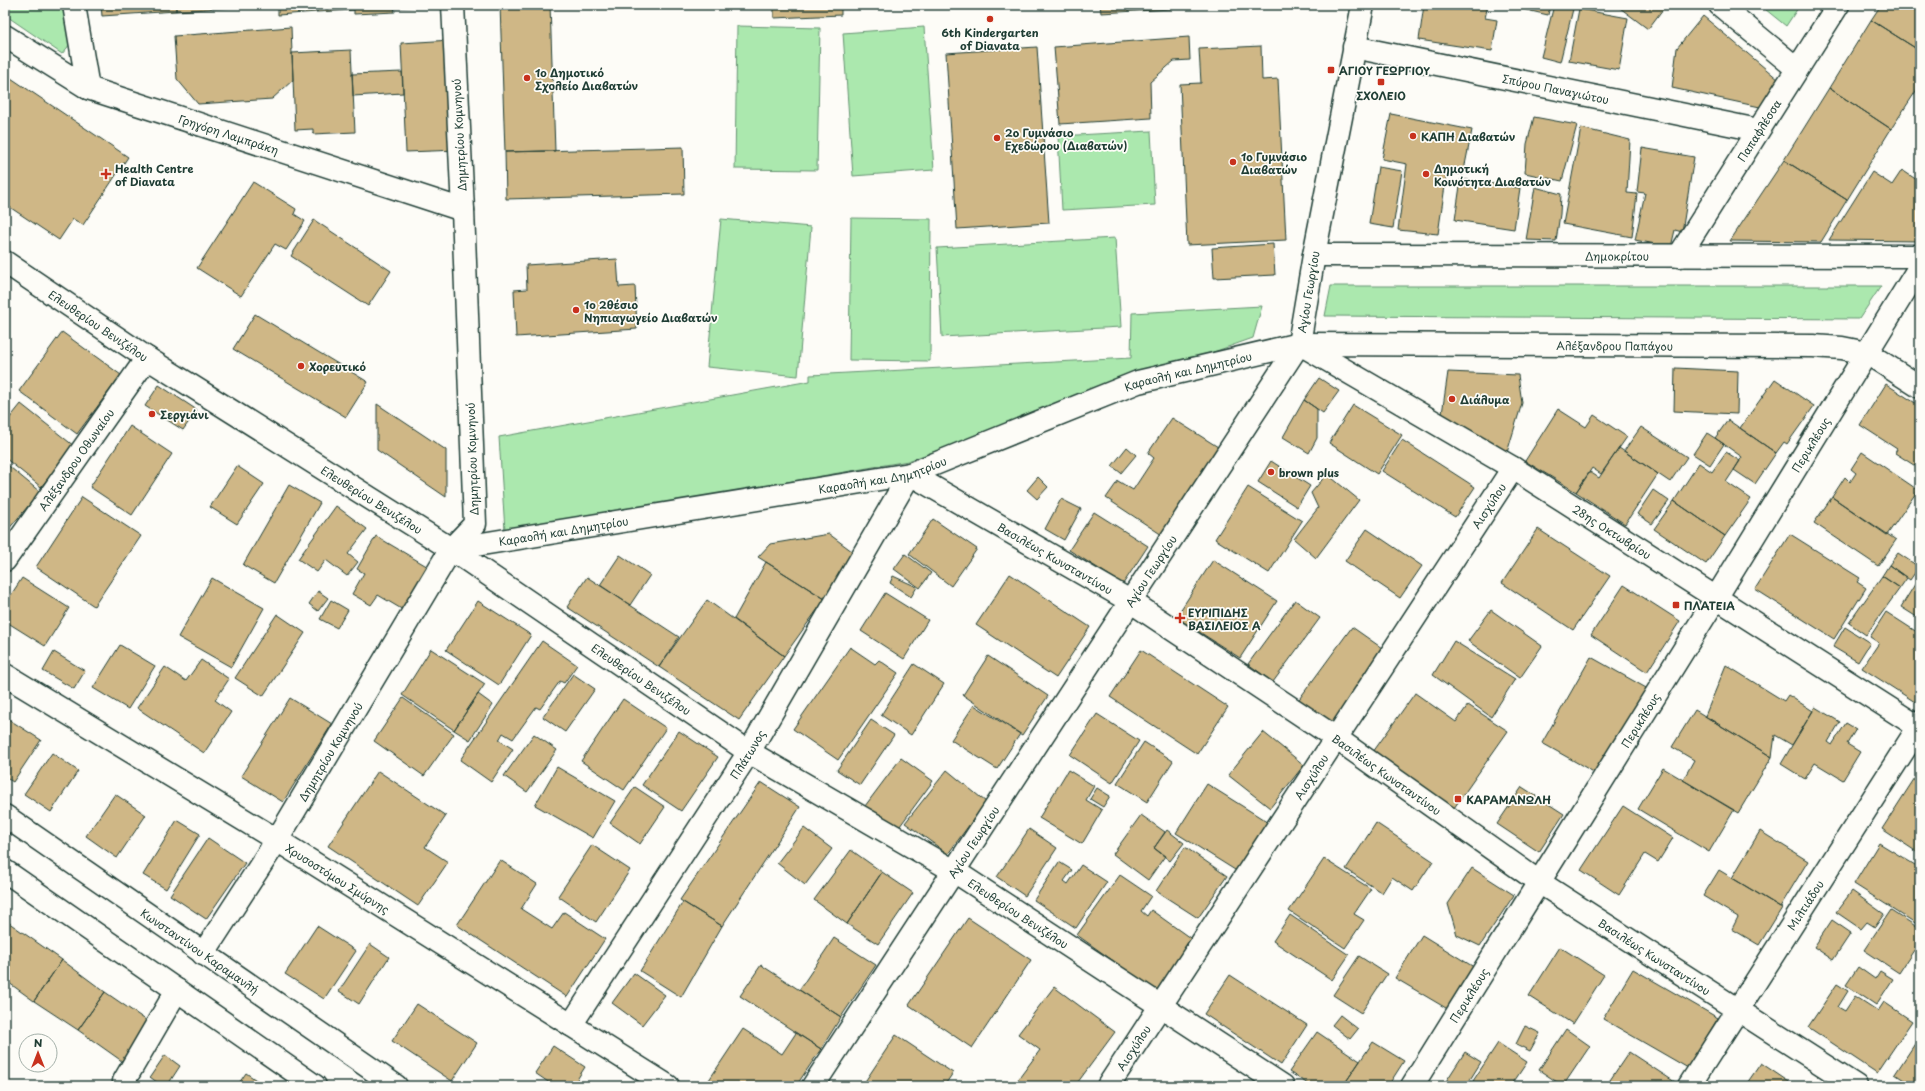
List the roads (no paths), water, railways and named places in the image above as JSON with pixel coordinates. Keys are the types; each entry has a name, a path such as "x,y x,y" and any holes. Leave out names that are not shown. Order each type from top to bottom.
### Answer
{"street":[{"path":"74,5 88,88"},
{"name":"Δημητρίου Κομνηνού","path":"204,954 277,840 451,549 475,524 463,210 453,5"},
{"name":"Αγίου Γεωργίου","path":"813,1086 1299,344 1314,255 1363,5"},
{"path":"1720,5 1796,68"},
{"name":"Παπαφλέσσα","path":"1679,256 1796,68 1838,5"},
{"name":"Γρηγόρη Λαμπράκη","path":"5,36 88,88 463,210"},
{"name":"Σπύρου Παναγιώτου","path":"1354,47 1758,130"},
{"name":"Δημοκρίτου","path":"1314,255 1920,256"},
{"name":"Ελευθερίου Βενιζέλου","path":"5,262 146,358 451,549 749,752 954,871 1283,1086"},
{"name":"Περικλέους","path":"1412,1086 1716,598 1920,266"},
{"name":"Καραολή και Δημητρίου","path":"451,549 910,474 1138,382 1299,344"},
{"name":"Αλέξανδρου Παπάγου","path":"1299,344 1813,346 1842,348 1867,354 1920,387"},
{"name":"28ης Οκτωβρίου","path":"1299,344 1513,468 1920,726"},
{"name":"Αλέξανδρου Οθωναίου","path":"5,560 146,358"},
{"name":"Αισχύλου","path":"1108,1086 1513,468"},
{"name":"Βασιλέως Κωνσταντίνου","path":"910,474 1130,601 1336,738 1539,882 1856,1086"},
{"name":"Πλάτωνος","path":"571,1025 749,752 910,474"},
{"name":"Χρυσοστόμου Σμύρνης","path":"5,675 277,840 668,1086"},
{"name":"Μιλτιάδου","path":"1690,1086 1740,1010 1920,726"},
{"name":"Κωνσταντίνου Καραμανλή","path":"5,816 396,1086"},
{"path":"5,871 316,1086"},
{"path":"124,1081 177,990"}],"place":[{"name":"6th Kindergarten of Diavata","path":"990,19"},
{"name":"ΑΓΙΟΥ ΓΕΩΡΓΙΟΥ","path":"1331,70"},
{"name":"1ο Δημοτικό Σχολείο Διαβατών","path":"527,78"},
{"name":"ΣΧΟΛΕΙΟ","path":"1381,82"},
{"name":"ΚΑΠΗ Διαβατών","path":"1413,136"},
{"name":"2ο Γυμνάσιο Εχεδώρου (Διαβατών)","path":"997,138"},
{"name":"1ο Γυμνάσιο Διαβατών","path":"1233,162"},
{"name":"Health Centre of Diavata","path":"106,174"},
{"name":"Δημοτική Κοινότητα Διαβατών","path":"1426,174"},
{"name":"1ο 2θέσιο Νηπιαγωγείο Διαβατών","path":"576,310"},
{"name":"Χορευτικό","path":"301,366"},
{"name":"Διάλυμα","path":"1452,399"},
{"name":"Σεργιάνι","path":"152,414"},
{"name":"brown plus","path":"1271,472"},
{"name":"ΠΛΑΤΕΙΑ","path":"1676,605"},
{"name":"ΕΥΡΙΠΙΔΗΣ ΒΑΣΙΛΕΙΟΣ Α","path":"1180,618"},
{"name":"ΚΑΡΑΜΑΝΩΛΗ","path":"1458,799"}]}
